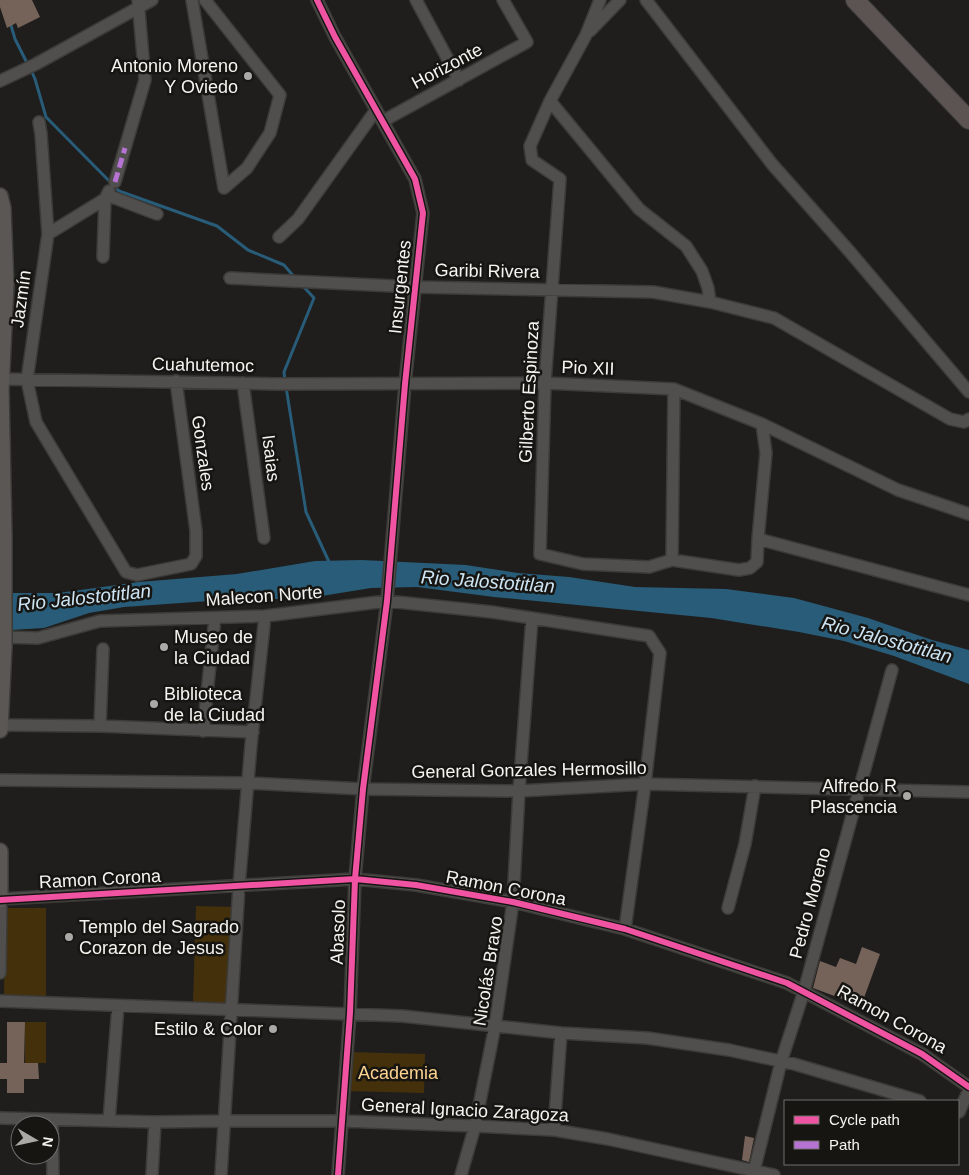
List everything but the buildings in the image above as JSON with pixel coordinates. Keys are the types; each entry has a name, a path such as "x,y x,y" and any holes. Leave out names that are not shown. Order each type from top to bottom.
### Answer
{"main road":[{"path":"856,0 969,120"}],"street":[{"path":"0,81 36,64 138,4 152,0"},
{"path":"192,0 224,188 247,168 270,133 280,95 205,0"},
{"name":"Insurgentes","path":"317,0 334,37 414,179 423,212 405,384 387,597"},
{"path":"416,0 459,80"},
{"name":"Horizonte","path":"383,121 527,42 503,0"},
{"path":"600,0 586,35 550,101 639,209 686,246 702,271 708,288 710,302"},
{"path":"586,35 620,0"},
{"path":"646,0 772,164 969,392"},
{"path":"103,257 109,192 125,148 145,80 138,4"},
{"name":"Gilberto Espinoza","path":"550,101 530,146 532,160 560,179 545,383 540,554 584,564 649,567 672,560"},
{"path":"278,237 298,219 376,110"},
{"name":"Jazmín","path":"39,122 48,234 27,380 36,422 112,548"},
{"path":"48,234 109,192"},
{"path":"109,192 157,214"},
{"path":"0,730 3,528 1,203"},
{"name":"Garibi Rivera","path":"230,278 415,287 653,292 710,302 774,318 950,419 964,422 969,418"},
{"name":"Cuahutemoc","path":"1,379 278,384 405,384"},
{"name":"Gonzales","path":"112,548 126,572 137,575 191,564 196,556 196,531 176,381"},
{"name":"Isaias","path":"243,383 264,538"},
{"name":"Pio XII","path":"405,384 545,383 674,389 762,424 898,490 969,514"},
{"path":"674,389 672,560 739,570 750,568 757,562 766,454 762,424"},
{"path":"758,539 969,595"},
{"name":"Malecon Norte","path":"2,642 38,638 100,621 265,616 387,597 649,636 660,653 645,784 625,929"},
{"name":"Abasolo","path":"338,1175 350,1014 355,879 363,789 387,597"},
{"path":"221,1175 248,783 265,616"},
{"path":"203,731 215,618"},
{"name":"Nicolás Bravo","path":"461,1175 475,1126 495,1026 513,902 532,618"},
{"path":"100,726 103,649"},
{"name":"Pedro Moreno","path":"754,1172 781,1062 804,991 892,670"},
{"path":"0,725 100,726 253,732"},
{"name":"General Gonzales Hermosillo","path":"0,780 248,783 363,789 519,791 645,784 969,792"},
{"path":"728,908 746,844 754,786"},
{"path":"0,851 0,973"},
{"name":"Ramon Corona","path":"1,900 355,879 416,885 513,902 625,929 787,983 922,1054 969,1089"},
{"path":"0,1001 402,1016 561,1033 648,1038 729,1050 781,1062 916,1100"},
{"path":"109,1120 118,1006"},
{"path":"554,1130 561,1033"},
{"path":"962,1113 969,1089"},
{"name":"General Ignacio Zaragoza","path":"60,1120 155,1122 342,1121 554,1130 608,1139 774,1175"},
{"path":"152,1175 155,1122"}],"green space":[{"path":"196,906 233,907 228,1004 193,1002"},
{"path":"5,908 46,908 46,997 4,997"},
{"path":"25,1022 46,1022 46,1063 25,1063"},
{"name":"Academia","path":"347,1052 425,1054 424,1093 344,1091"}],"water":[{"name":"Rio Jalostotitlan","path":"362,560 466,565 635,587 726,589 794,598 868,618 932,640 969,650 969,684 894,656 844,641 799,632 711,618 494,597 417,587 371,588 303,599 238,599 124,607 89,613 44,628 11,630 0,593 58,593 139,582 237,574 315,561"}],"waterway":[{"path":"10,22 15,39 28,65"},
{"path":"31,70 46,117 119,191 217,226 248,250 284,265 296,279"},
{"path":"285,381 284,372 314,298 302,285"},
{"path":"286,387 306,512 330,564"}],"marked path":[{"path":"115,182 125,148"}],"cycle path":[{"path":"317,0 335,37 415,179 423,213 405,384 387,601 363,789 355,879 350,1013 338,1175"},
{"path":"0,900 355,879 416,885 513,902 625,929 787,983 922,1054 969,1087"}],"place":[{"name":"Antonio Moreno Y Oviedo","path":"248,76"},
{"name":"Museo de la Ciudad","path":"164,647"},
{"name":"Biblioteca de la Ciudad","path":"154,704"},
{"name":"Alfredo R Plascencia","path":"907,796"},
{"name":"Templo del Sagrado Corazon de Jesus","path":"69,937"},
{"name":"Estilo & Color","path":"273,1029"}]}
